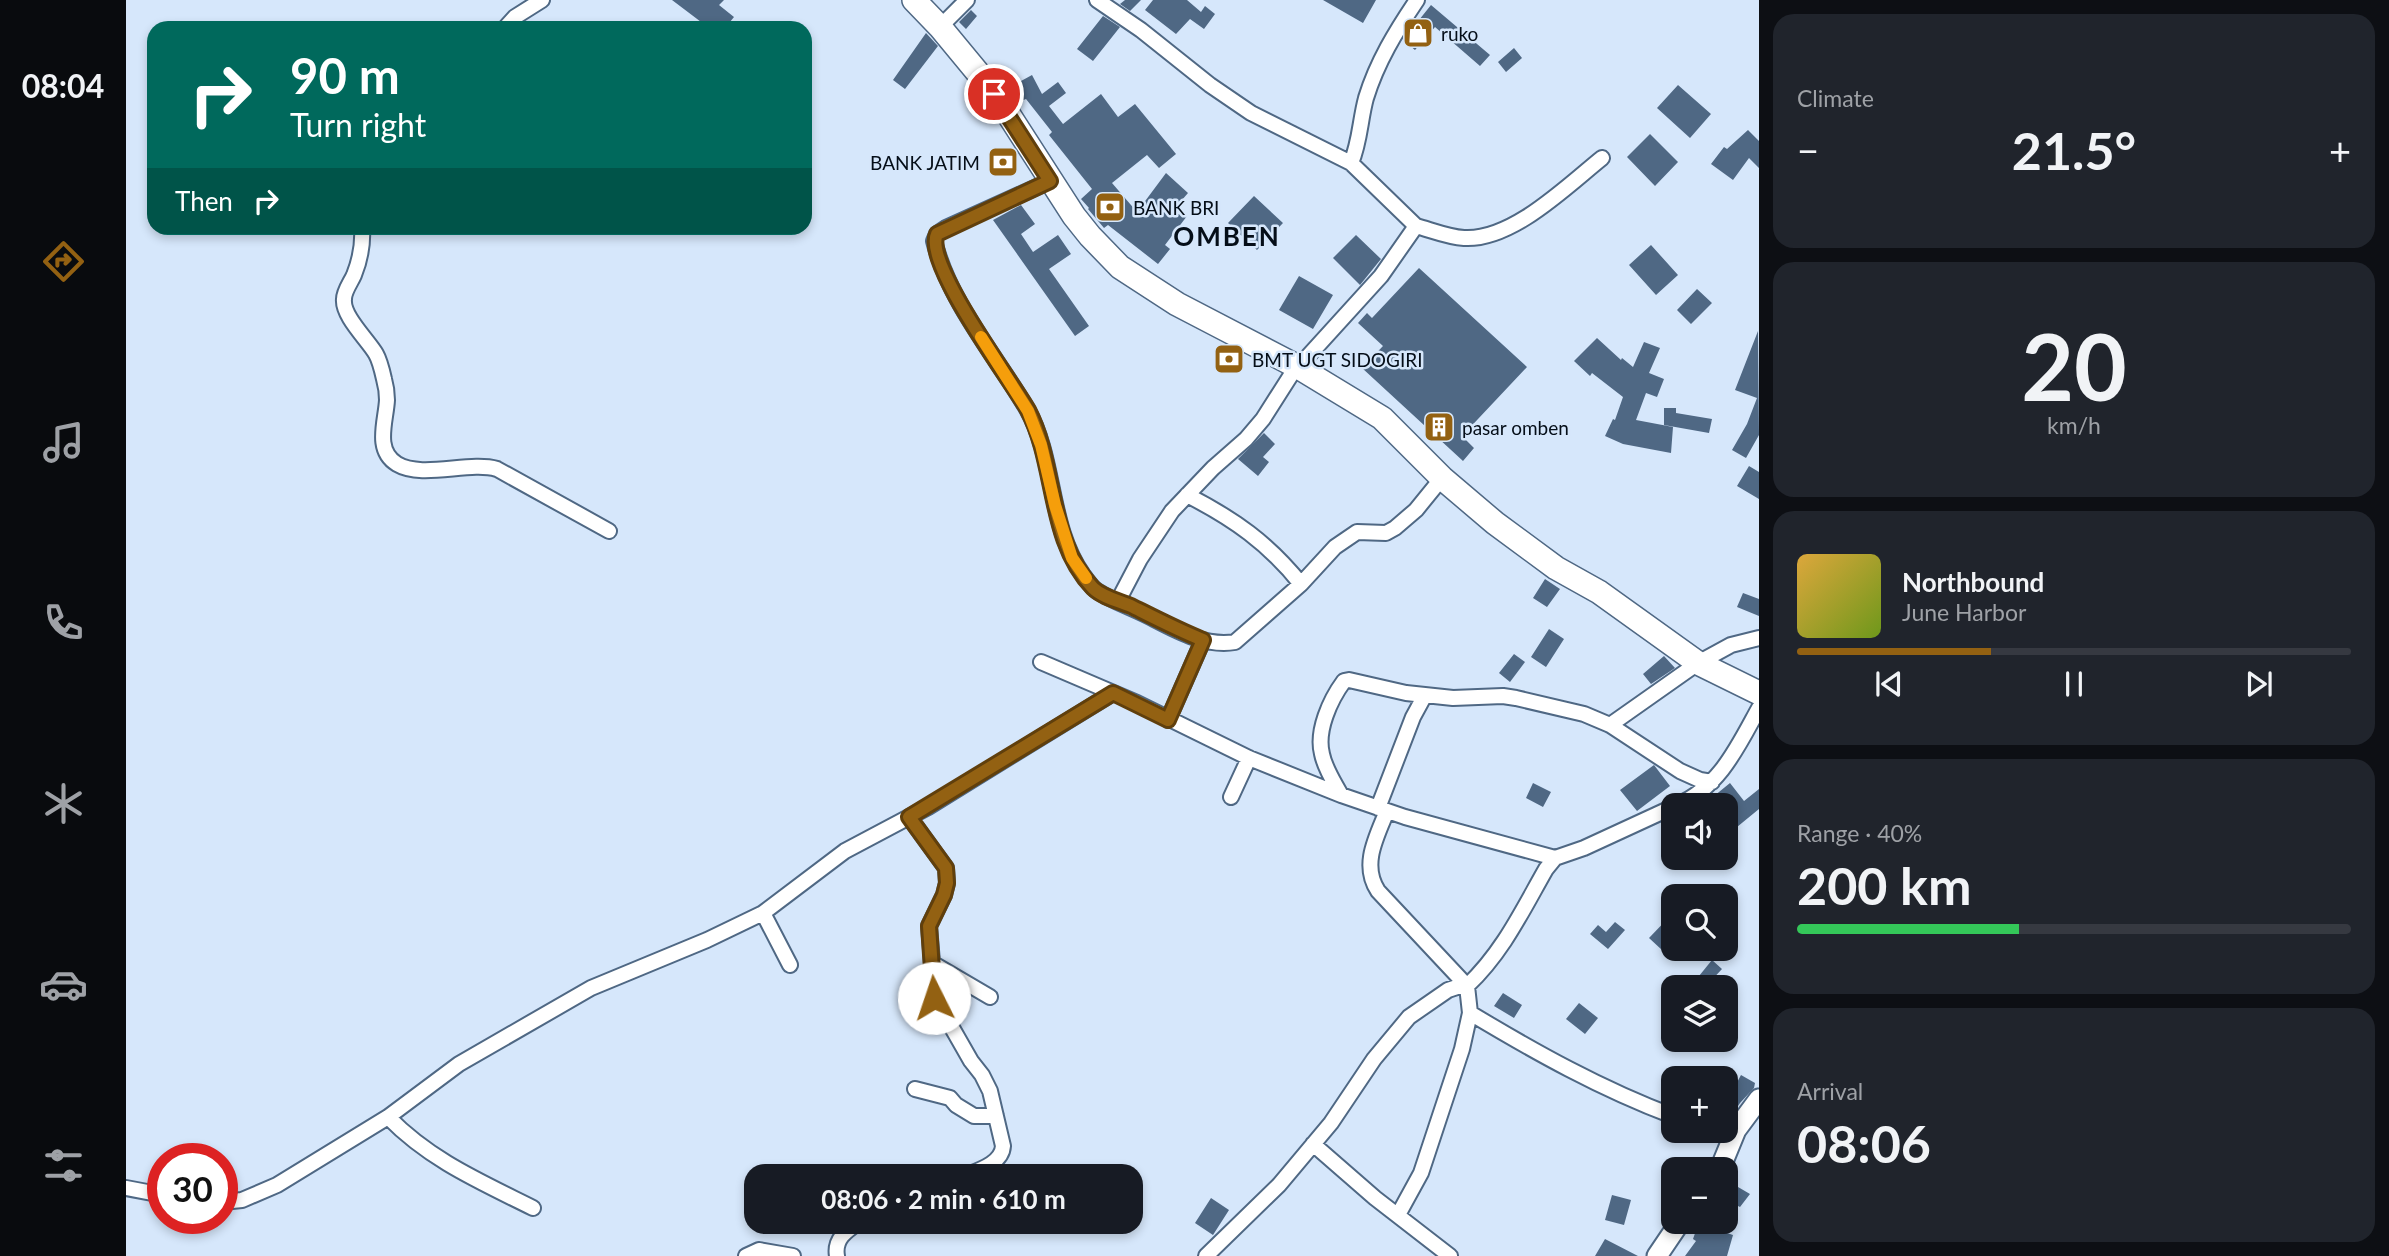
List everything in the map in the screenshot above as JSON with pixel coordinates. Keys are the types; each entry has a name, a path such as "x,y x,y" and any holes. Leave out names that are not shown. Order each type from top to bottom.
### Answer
{"main road":[{"path":"914,0 940,27 1005,109 1050,181 1090,236 1120,267 1177,304 1297,367 1382,418 1442,478 1495,523 1556,568 1599,592 1698,663 1759,694"}],"street":[{"path":"511,21 542,0"},
{"path":"940,27 967,0"},
{"path":"1097,0 1251,113 1351,163 1416,226 1461,238 1486,235 1519,223 1602,158"},
{"path":"1351,163 1359,140 1372,78 1383,54 1417,0"},
{"path":"1050,181 946,229 937,234 934,241 944,272 956,296 1028,411 1041,445 1055,505 1072,558 1091,587 1203,640 1223,644 1235,642 1301,584 1335,547 1357,532 1386,533 1395,528 1416,510 1442,478"},
{"path":"1118,601 1157,532 1187,495 1246,439 1263,419 1297,367 1381,276 1416,226"},
{"path":"362,235 358,262 344,296 344,303 347,313 381,365 387,398 381,437 388,456 406,468 497,469 609,531"},
{"path":"1187,495 1211,507 1261,541 1280,558 1301,584"},
{"path":"1610,725 1698,663 1731,645 1759,638"},
{"path":"1168,720 1203,640"},
{"path":"1041,662 1249,758 1341,795 1382,810 1555,858"},
{"path":"1341,795 1324,762 1321,741 1328,710 1344,681 1356,680 1394,691 1425,695 1468,699 1503,696 1517,698 1584,714 1610,725 1681,771 1700,780 1712,782"},
{"path":"238,1200 261,1194 336,1150 459,1064 591,988 707,940 763,913 845,851 909,817 1113,693"},
{"path":"1398,1215 1421,1172 1462,1049 1470,1013 1468,986 1378,891 1369,872 1382,810 1413,717 1425,695"},
{"path":"1701,793 1731,759 1759,708"},
{"path":"1231,797 1249,758"},
{"path":"1206,1256 1279,1185 1331,1123 1386,1042 1409,1017 1448,990 1468,986 1503,946 1546,869 1555,858 1584,848 1661,812"},
{"path":"909,817 946,868 947,883 944,895 929,926 934,998 990,1091 1003,1146 999,1159 989,1164"},
{"path":"763,913 790,965"},
{"path":"932,963 990,997"},
{"path":"1470,1013 1548,1059 1661,1111"},
{"path":"915,1089 950,1098 974,1116 996,1116"},
{"path":"1738,1128 1759,1099"},
{"path":"388,1116 410,1139 447,1164 533,1208"},
{"path":"1313,1143 1451,1256"},
{"path":"126,1188 147,1192"},
{"path":"837,1256 838,1240 843,1234"},
{"path":"1657,1256 1672,1234"},
{"path":"746,1256 759,1250 793,1256"}],"building":[{"path":"672,0 724,0 719,5 734,17 731,21 700,21"},
{"path":"1125,0 1141,0 1130,11 1120,4"},
{"path":"1153,0 1187,0 1201,12 1205,6 1215,14 1204,29 1190,19 1176,34 1145,10"},
{"path":"1323,0 1376,0 1363,23"},
{"name":"ruko","path":"1431,5 1490,55 1480,66 1435,27 1415,50 1403,40"},
{"path":"971,10 977,16 966,29 959,22"},
{"path":"1103,16 1120,27 1093,61 1077,49"},
{"path":"926,33 938,46 905,89 893,80"},
{"path":"1514,48 1522,58 1506,72 1498,62"},
{"path":"1032,75 1042,94 1058,82 1066,93 1049,106 1063,124 1101,94 1118,117 1135,104 1176,154 1159,168 1147,155 1112,183 1137,212 1166,173 1188,193 1175,208 1187,216 1165,245 1170,249 1158,264 1108,225 1104,228 1081,199 1092,189 1049,135 1052,132 1026,99 1021,101 1012,86"},
{"path":"1678,85 1711,114 1690,138 1657,108"},
{"path":"1748,130 1759,141 1759,168 1749,158 1733,180 1711,164 1724,147 1727,149"},
{"path":"1650,134 1678,162 1655,186 1627,157"},
{"path":"1254,196 1283,223 1257,250 1228,223"},
{"path":"1021,205 1035,224 1021,234 1033,252 1058,235 1071,254 1049,269 1089,326 1075,336 993,220"},
{"path":"1356,235 1381,259 1360,285 1333,258"},
{"path":"1651,245 1678,275 1656,295 1629,265"},
{"path":"1419,268 1527,367 1462,436 1474,448 1463,461 1362,368 1383,346 1358,323 1367,313 1372,318"},
{"path":"1299,276 1333,295 1313,329 1279,310"},
{"path":"1697,289 1712,303 1691,324 1677,310"},
{"path":"1758,331 1759,435 1746,458 1732,450 1747,424 1757,398 1735,390"},
{"path":"1597,338 1633,367 1644,342 1660,348 1649,373 1664,379 1657,397 1646,393 1636,420 1673,427 1671,453 1623,444 1605,436 1613,419 1615,420 1623,397 1592,373 1590,376 1574,361"},
{"path":"1664,408 1676,408 1676,413 1712,419 1709,433 1664,425"},
{"path":"1264,433 1275,444 1263,457 1269,462 1258,476 1238,459"},
{"path":"1749,466 1759,472 1759,499 1737,486"},
{"path":"1545,579 1560,589 1547,607 1533,598"},
{"path":"1743,593 1759,599 1759,616 1737,607"},
{"path":"1549,629 1564,639 1546,667 1531,657"},
{"path":"1514,654 1525,662 1510,682 1499,673"},
{"path":"1664,656 1675,668 1651,684 1643,674"},
{"path":"1654,765 1670,786 1637,811 1620,790"},
{"path":"1533,783 1551,792 1543,807 1526,798"},
{"path":"1730,783 1738,793 1718,793"},
{"path":"1759,789 1759,809 1738,826 1738,793 1744,801"},
{"path":"1615,922 1625,930 1608,949 1590,934 1598,925 1606,932"},
{"path":"1661,926 1661,949 1649,938"},
{"path":"1711,961 1722,969 1716,975 1700,975"},
{"path":"1503,993 1522,1005 1514,1018 1494,1006"},
{"path":"1579,1003 1598,1018 1585,1034 1566,1019"},
{"path":"1741,1075 1755,1083 1754,1088 1738,1106 1738,1081"},
{"path":"1738,1187 1750,1194 1740,1207 1738,1206"},
{"path":"1612,1195 1631,1200 1624,1225 1605,1220"},
{"path":"1211,1198 1229,1210 1213,1235 1195,1223"},
{"path":"1695,1234 1733,1235 1727,1256 1685,1256 1696,1241 1693,1239"},
{"path":"1605,1239 1638,1256 1595,1256"}],"slow traffic":[{"path":"981,337 1028,411 1041,445 1065,539 1072,558 1086,578"}],"place":[{"name":"ruko","path":"1418,33"},
{"name":"BANK JATIM","path":"1003,162"},
{"name":"BANK BRI","path":"1110,207"},
{"name":"BMT UGT SIDOGIRI","path":"1229,359"},
{"name":"pasar omben","path":"1439,427"}],"district":[{"name":"OMBEN","path":"1227,236"}],"route":[{"path":"934,998 929,926 944,895 947,883 946,868 909,817 1113,693 1168,720 1203,640 1174,629 1091,587 1072,558 1065,539 1041,445 1028,411 956,296 944,272 934,241 937,234 1050,181 994,94"}]}
